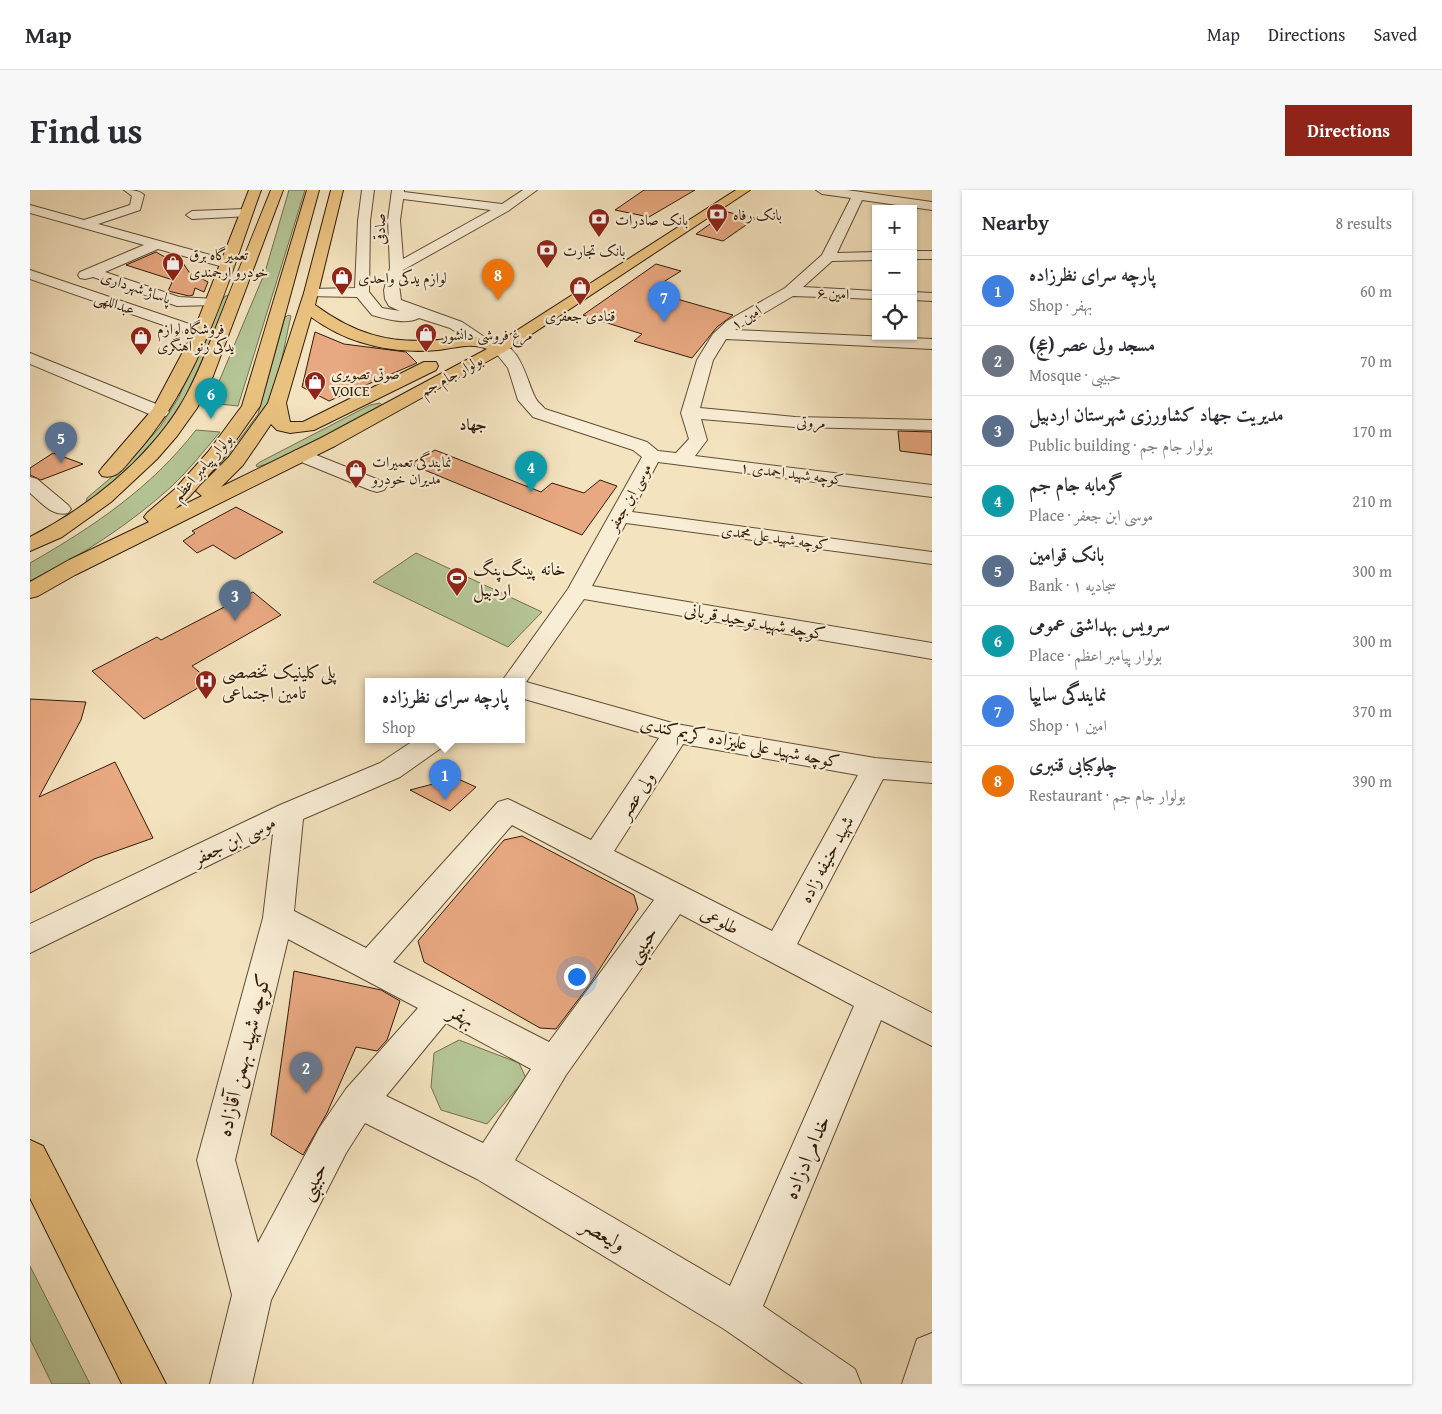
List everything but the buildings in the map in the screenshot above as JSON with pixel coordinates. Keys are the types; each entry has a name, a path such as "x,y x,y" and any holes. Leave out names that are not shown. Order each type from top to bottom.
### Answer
{"main road":[{"path":"96,483 132,447 160,412 201,333 254,190"},
{"path":"30,545 90,510 128,478 155,451 179,421 201,385 277,190"},
{"name":"بولوار پیامبر اعظم","path":"30,591 139,528 154,517 182,493 215,456 251,406 313,190"},
{"name":"بولوار پیامبر اعظم","path":"184,513 236,461 277,403 310,295 337,190"},
{"name":"بولوار جام جم","path":"277,403 280,424 286,428 296,429 308,426 515,323 633,244 719,190"},
{"name":"بولوار جام جم","path":"62,573 301,455 500,348 744,190"},
{"path":"633,244 650,250"},
{"path":"589,273 607,279"},
{"path":"286,285 310,295 341,330 360,338 379,342 433,346 480,341 500,348"},
{"path":"380,390 403,400"},
{"path":"30,532 68,504"},
{"path":"30,1159 145,1384"}],"street":[{"path":"87,226 136,207 138,195 130,190"},
{"path":"87,226 144,208 147,193 150,190"},
{"path":"368,190 364,221 362,292 370,305 377,312 396,316 430,316 456,325 480,341"},
{"path":"396,268 504,208 531,190"},
{"path":"822,190 932,206"},
{"path":"397,193 504,208"},
{"name":"صادقی","path":"397,193 394,220 396,268 392,296 394,303 430,316"},
{"name":"امین ۱","path":"690,413 705,360 721,334 733,324 790,291 828,257 858,196"},
{"path":"30,210 227,264"},
{"path":"192,215 246,213"},
{"path":"61,284 155,245"},
{"path":"917,255 932,255"},
{"path":"828,257 872,256"},
{"name":"پاساژ شهرداری","path":"92,272 177,301 211,302"},
{"name":"عبداللهی","path":"30,274 201,333"},
{"name":"امین ۶","path":"790,291 872,295"},
{"path":"310,295 362,292"},
{"path":"917,296 932,297"},
{"path":"721,334 932,344"},
{"name":"موسی ابن جعفر","path":"500,348 516,366 527,400 540,413 640,446 652,456 578,591 516,678"},
{"path":"30,358 160,412"},
{"path":"681,460 698,440 690,413"},
{"name":"مروتی","path":"690,413 795,422 932,425"},
{"path":"301,455 377,486"},
{"name":"کوچه شهید احمدی ۱","path":"652,456 932,491"},
{"path":"30,484 68,504"},
{"name":"کوچه شهید علی محمدی","path":"618,516 932,558"},
{"name":"کوچه شهید توحید قربانی","path":"578,591 932,651"},
{"name":"کوچه شهید علی علیزاده کریم‌کندی","path":"525,690 676,733 875,768 932,773"},
{"name":"ولی عصر","path":"596,856 676,733"},
{"name":"موسی ابن جعفر","path":"30,939 290,813 390,770 429,743"},
{"name":"شهید حنیفه زاده","path":"778,950 875,768"},
{"name":"طلوعی","path":"370,966 508,810 932,1030"},
{"name":"کوچه شهید بهمن آقازاده","path":"252,1295 216,1160 278,918 290,813"},
{"name":"حبیبی","path":"490,1166 554,1063 675,896"},
{"name":"بهفر","path":"278,918 554,1063"},
{"name":"خدامرادزاده","path":"739,1314 873,1000"},
{"name":"حبیبی","path":"231,1384 252,1295 333,1140 359,1101 442,1004"},
{"name":"ولیعصر","path":"359,1101 490,1166 739,1314 840,1384"},
{"path":"922,1384 932,1354"}],"green space":[{"path":"289,190 305,190 238,406 210,403 265,272"},
{"path":"228,295 231,297 185,397 166,427 132,464 92,500 86,502 87,498 127,464 160,427 179,397 224,297"},
{"path":"291,316 280,366 273,392 264,414 251,434 201,487 201,484 228,455 258,414 285,317"},
{"path":"380,403 383,406 376,411 257,467 256,465 260,462 370,405"},
{"path":"196,430 220,432 171,487 139,514 104,539 30,581 30,563 120,505 160,470"},
{"name":"خانه پینگ‌پنگ اردبیل","path":"416,553 542,612 508,647 373,582"},
{"path":"459,1040 519,1063 526,1078 487,1124 441,1110 431,1087 434,1053"},
{"path":"30,1266 90,1384 52,1384 30,1339"}],"place":[{"name":"بانک رفاه","path":"717,233"},
{"name":"بانک صادرات","path":"599,238"},
{"name":"بانک تجارت","path":"547,269"},
{"name":"تعمیرگاه برق خودرو ارجمندی","path":"173,282"},
{"name":"لوازم یدکی واحدی","path":"342,296"},
{"name":"چلوکبابی قنبری","path":"498,300"},
{"name":"قنادی جعفری","path":"580,306"},
{"name":"نمایندگی سایپا","path":"664,322"},
{"name":"مرغ فروشی دانشور","path":"426,353"},
{"name":"فروشگاه لوازم یدکی رنو آهنگری","path":"141,356"},
{"name":"صوتی تصویری VOICE","path":"315,401"},
{"name":"سرویس بهداشتی عمومی","path":"211,419"},
{"name":"بانک قوامین","path":"61,463"},
{"name":"نمایندگی تعمیرات مدیران خودرو","path":"356,489"},
{"name":"گرمابه جام جم","path":"531,492"},
{"name":"خانه پینگ‌پنگ اردبیل","path":"457,597"},
{"name":"مدیریت جهاد کشاورزی شهرستان اردبیل","path":"235,621"},
{"name":"پلی‌کلینیک تخصصی تامین اجتماعی","path":"206,700"},
{"name":"پارچه‌ سرای نظرزاده","path":"445,800"},
{"name":"مسجد ولی عصر (عج)","path":"306,1093"}],"district":[{"name":"جهاد","path":"473,424"}]}
